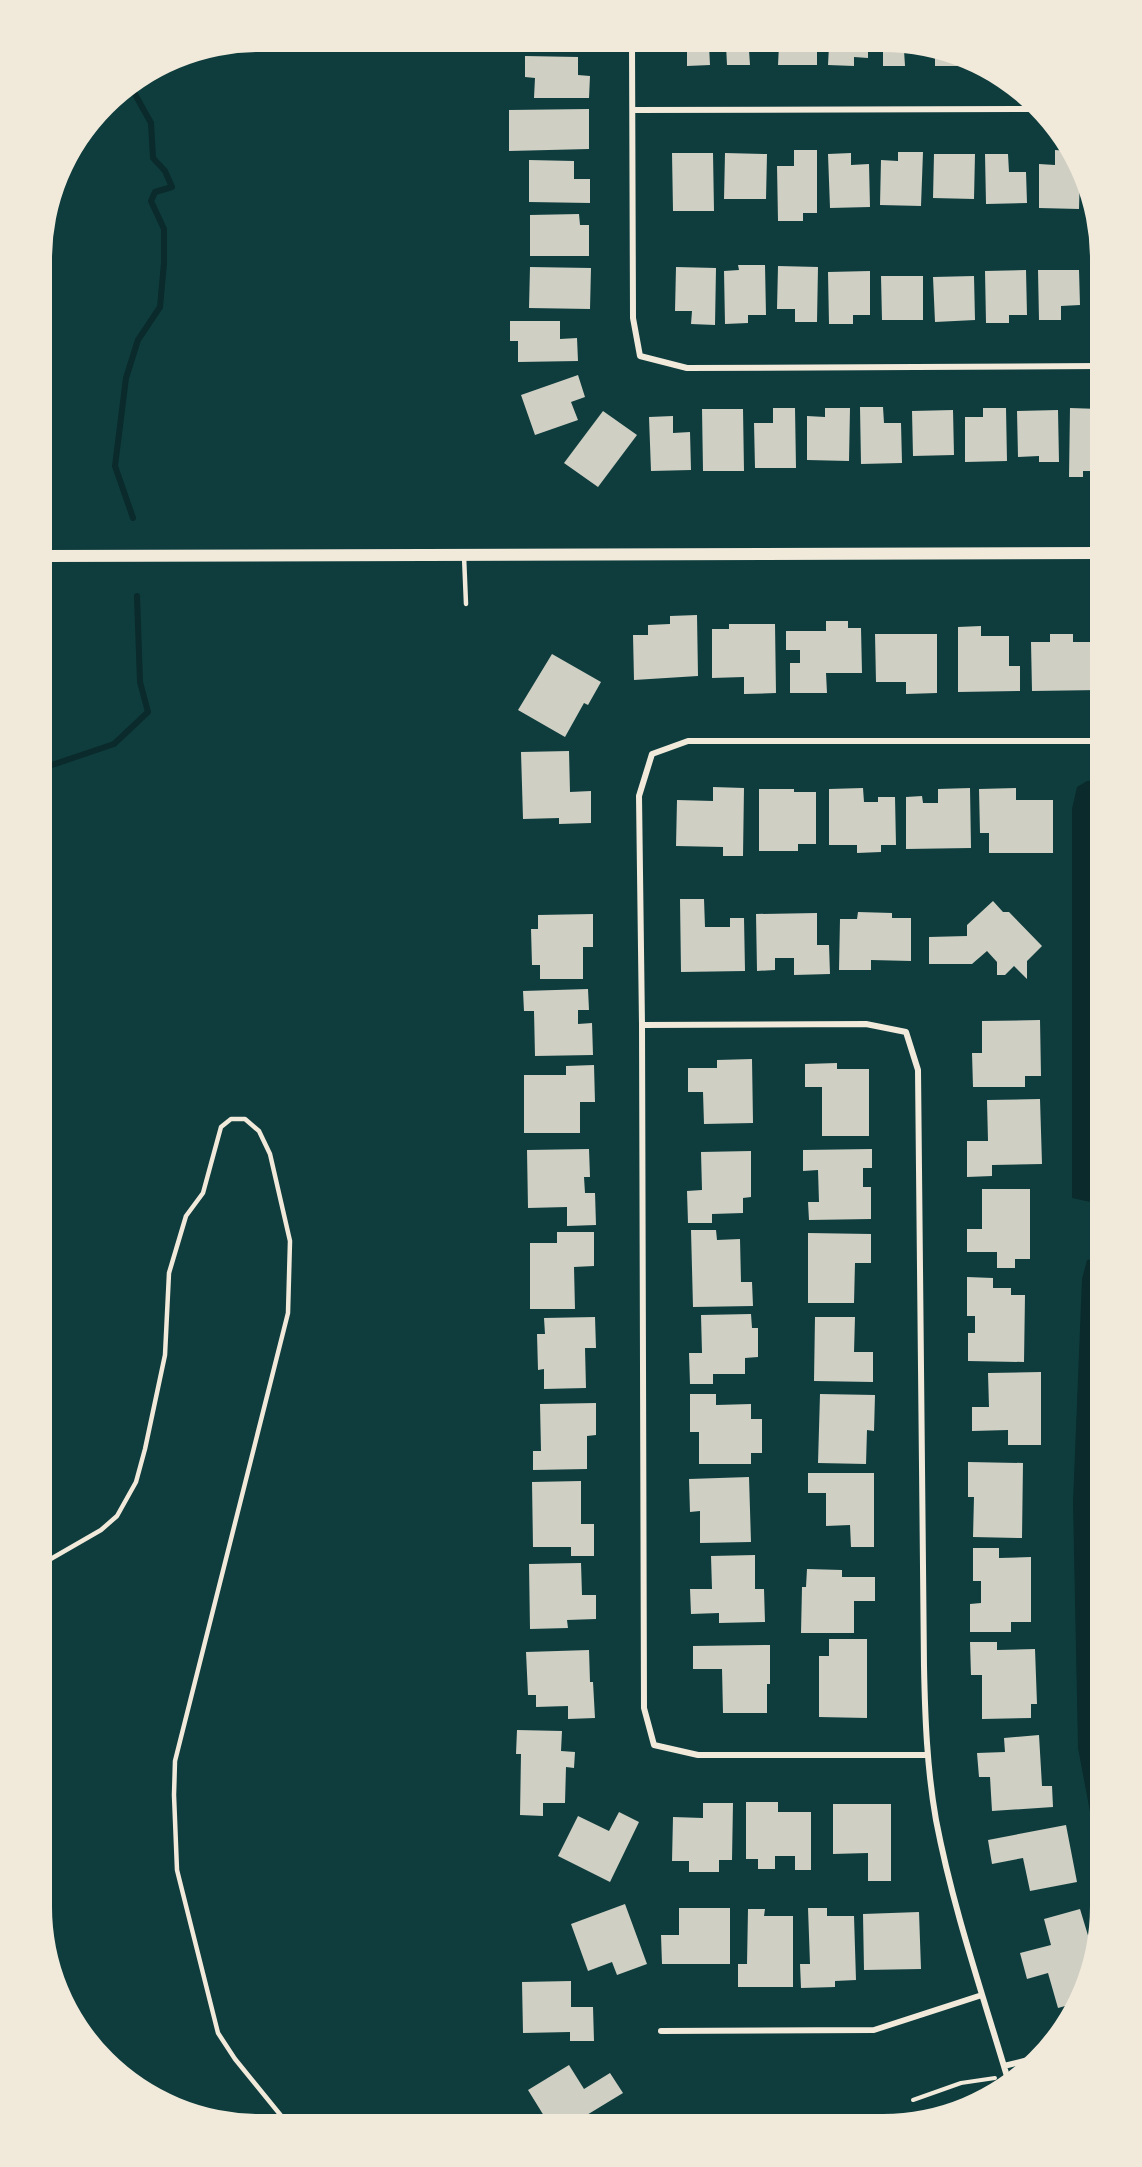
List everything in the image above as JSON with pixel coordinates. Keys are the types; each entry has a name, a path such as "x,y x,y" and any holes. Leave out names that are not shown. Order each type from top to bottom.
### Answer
{"main road":[{"path":"52,556 1090,553"}],"street":[{"path":"632,52 633,318 640,356 687,368 1090,366"},
{"path":"633,110 1023,108"},
{"path":"927,1755 698,1755 654,1745 644,1708 639,796 652,754 688,741 1090,741"},
{"path":"642,1025 866,1024 906,1032 918,1070 924,1665 927,1755 936,1818 951,1889 1006,2073"},
{"path":"661,2031 874,2030 982,1995"},
{"path":"1004,2066 1020,2062"}],"lane":[{"path":"464,554 466,604"},
{"path":"52,1558 101,1530 117,1516 136,1482 165,1355 169,1273 179,1239 186,1216 203,1193 221,1127 231,1119 245,1119 260,1131 270,1154 290,1241 288,1313 176,1761 174,1795 177,1870 218,2033 234,2059 279,2114"}],"path":[{"path":"914,2100 961,2083 996,2081"}],"water":[{"path":"1090,781 1089,1202 1072,1198 1072,809 1077,787"},
{"path":"1087,1260 1089,1260 1089,1807 1078,1748 1073,1502 1082,1279"}],"building":[{"path":"687,52 709,52 710,65 687,66"},
{"path":"726,52 749,52 750,65 727,65"},
{"path":"779,52 817,52 817,65 778,65"},
{"path":"829,52 868,52 868,58 854,57 854,66 828,65"},
{"path":"883,52 904,54 905,66 883,66"},
{"path":"525,56 578,57 578,75 590,76 589,98 534,98 535,78 525,77"},
{"path":"935,60 954,66 935,66"},
{"path":"589,109 589,149 509,151 509,110"},
{"path":"794,150 817,150 817,213 803,213 803,221 778,221 777,166 794,166"},
{"path":"1055,150 1058,150 1078,193 1079,209 1039,208 1039,164 1055,165"},
{"path":"898,152 923,152 921,206 880,205 881,160 898,161"},
{"path":"672,153 713,153 714,211 673,211"},
{"path":"725,153 767,154 766,199 724,199"},
{"path":"851,153 851,165 869,164 870,207 830,208 828,154"},
{"path":"934,154 975,154 974,199 933,198"},
{"path":"985,154 1008,154 1009,172 1026,172 1027,203 986,204"},
{"path":"529,160 574,161 574,179 590,179 590,203 529,202"},
{"path":"579,214 580,225 589,225 589,256 530,256 530,215"},
{"path":"738,265 765,265 766,315 748,315 748,323 725,324 724,271 739,270"},
{"path":"778,266 818,267 817,322 795,322 795,309 777,309"},
{"path":"530,267 591,268 590,309 529,308"},
{"path":"676,267 716,268 715,325 691,324 692,311 675,311"},
{"path":"1026,270 1027,315 1009,315 1009,323 986,323 985,271"},
{"path":"1038,270 1079,270 1080,305 1061,306 1061,320 1039,320"},
{"path":"870,271 870,315 853,315 853,324 829,324 828,272"},
{"path":"881,276 923,276 923,320 882,320"},
{"path":"974,276 975,320 935,322 933,277"},
{"path":"510,321 560,321 560,339 577,338 578,361 518,362 518,341 510,341"},
{"path":"578,375 585,397 571,402 578,420 535,435 521,395"},
{"path":"860,407 883,407 884,423 901,423 902,463 861,464"},
{"path":"773,408 795,408 796,468 755,468 754,423 773,423"},
{"path":"825,408 850,408 849,461 807,460 807,416 825,417"},
{"path":"983,408 1006,408 1007,461 965,462 965,417 983,417"},
{"path":"1070,408 1090,409 1090,471 1083,471 1083,477 1069,477"},
{"path":"702,409 743,409 744,471 703,471"},
{"path":"953,410 954,455 913,456 912,411"},
{"path":"1058,410 1059,462 1039,462 1039,456 1018,457 1017,411"},
{"path":"603,411 637,435 598,487 564,463"},
{"path":"673,416 673,433 690,432 691,470 651,471 649,417"},
{"path":"697,615 698,676 634,680 633,635 648,635 648,625 670,624 670,616"},
{"path":"826,621 848,621 848,628 861,628 862,673 826,673 827,693 790,693 790,663 800,663 800,650 786,650 786,631 826,631"},
{"path":"729,624 775,624 776,693 744,694 744,677 712,678 712,629 729,629"},
{"path":"981,626 981,636 1009,636 1009,666 1020,666 1020,691 958,692 958,627"},
{"path":"875,634 937,634 937,693 906,694 906,682 876,682"},
{"path":"1050,634 1073,634 1073,642 1090,642 1090,690 1032,691 1031,642 1050,642"},
{"path":"552,654 601,682 588,705 584,703 565,737 518,710"},
{"path":"569,751 570,792 591,791 591,823 559,824 559,818 523,819 521,752"},
{"path":"713,787 744,788 743,856 723,856 723,847 676,846 677,800 713,801"},
{"path":"863,788 864,802 878,802 878,797 895,797 896,845 881,845 881,852 857,853 857,845 829,845 829,789"},
{"path":"970,788 971,848 906,849 906,797 922,796 923,803 938,803 938,789"},
{"path":"1016,788 1016,800 1053,800 1053,853 989,853 989,833 980,833 979,789"},
{"path":"759,789 794,789 794,792 816,792 816,844 798,844 798,851 759,851"},
{"path":"680,899 704,899 705,927 730,927 730,918 744,918 745,971 681,972"},
{"path":"993,901 1003,912 1009,912 1042,946 1027,961 1027,979 1014,966 1005,975 997,975 997,962 987,951 972,964 929,964 929,937 967,936 967,925"},
{"path":"858,912 892,913 892,918 911,918 911,961 871,960 871,970 839,970 840,919 857,919"},
{"path":"817,913 817,945 829,945 830,974 794,975 794,958 775,958 775,970 757,971 756,914"},
{"path":"593,914 593,947 583,947 583,979 540,979 540,965 532,965 531,929 538,929 538,915"},
{"path":"588,989 589,1010 578,1010 578,1024 592,1023 593,1055 535,1056 534,1011 524,1011 523,991"},
{"path":"1040,1020 1041,1076 1025,1076 1025,1087 973,1087 972,1053 982,1053 982,1021"},
{"path":"752,1059 753,1123 704,1124 703,1092 688,1092 688,1068 717,1068 717,1060"},
{"path":"837,1063 837,1069 869,1069 869,1136 822,1136 822,1087 805,1087 805,1064"},
{"path":"594,1065 595,1102 580,1102 580,1133 524,1133 524,1075 566,1075 566,1066"},
{"path":"1040,1099 1042,1164 992,1165 992,1176 967,1177 967,1141 988,1141 987,1100"},
{"path":"589,1149 590,1177 584,1177 585,1193 595,1193 596,1225 567,1226 567,1207 528,1208 527,1150"},
{"path":"872,1149 872,1168 863,1168 863,1187 871,1187 871,1219 809,1220 808,1202 819,1202 818,1170 803,1171 803,1150"},
{"path":"751,1151 751,1197 743,1198 743,1213 712,1214 712,1223 688,1223 687,1191 702,1190 701,1152"},
{"path":"982,1189 1030,1189 1030,1259 1015,1259 1015,1268 997,1268 997,1252 967,1252 967,1229 982,1229"},
{"path":"691,1230 716,1230 717,1240 740,1239 741,1282 752,1282 753,1306 693,1307"},
{"path":"557,1232 594,1232 594,1266 574,1267 575,1309 530,1309 530,1243 557,1243"},
{"path":"808,1233 871,1234 871,1263 855,1263 854,1303 808,1303"},
{"path":"967,1277 993,1278 993,1288 1011,1288 1011,1295 1025,1295 1024,1362 968,1361 968,1333 975,1333 975,1316 967,1316"},
{"path":"751,1314 752,1328 758,1328 758,1357 745,1358 745,1374 713,1374 713,1384 690,1384 689,1353 702,1353 701,1315"},
{"path":"595,1317 596,1348 585,1348 586,1388 544,1389 544,1369 538,1370 537,1334 545,1334 544,1318"},
{"path":"815,1317 855,1317 854,1352 873,1352 873,1382 814,1381"},
{"path":"1041,1372 1041,1445 1008,1445 1008,1430 972,1431 972,1407 989,1407 988,1373"},
{"path":"690,1394 716,1394 716,1405 751,1404 751,1419 762,1419 762,1453 751,1453 751,1464 699,1464 699,1432 690,1432"},
{"path":"820,1394 875,1395 874,1431 867,1430 866,1464 818,1463"},
{"path":"596,1403 596,1435 587,1436 587,1469 533,1470 533,1451 541,1451 540,1404"},
{"path":"968,1462 1023,1463 1022,1538 973,1537 974,1497 968,1497"},
{"path":"808,1473 874,1473 874,1547 851,1547 850,1525 826,1526 826,1493 808,1493"},
{"path":"749,1477 751,1542 700,1543 700,1511 690,1512 689,1479"},
{"path":"581,1481 581,1524 594,1524 594,1556 571,1556 571,1547 533,1547 532,1482"},
{"path":"973,1548 999,1548 999,1558 1031,1557 1031,1622 1011,1622 1011,1632 970,1632 970,1604 981,1603 981,1581 973,1581"},
{"path":"755,1555 755,1589 764,1589 765,1622 719,1623 719,1613 691,1614 690,1589 712,1589 711,1556"},
{"path":"581,1563 582,1595 596,1595 596,1619 567,1620 568,1628 530,1629 529,1564"},
{"path":"807,1569 842,1570 842,1577 875,1577 875,1601 854,1601 854,1633 801,1633 802,1587 806,1587"},
{"path":"829,1639 867,1639 867,1718 819,1717 819,1656 829,1656"},
{"path":"970,1642 997,1642 997,1650 1035,1649 1037,1704 1031,1704 1031,1718 982,1719 982,1675 971,1675"},
{"path":"770,1645 767,1713 723,1713 722,1669 693,1669 693,1646"},
{"path":"589,1650 590,1682 593,1682 595,1718 568,1719 568,1706 536,1707 536,1695 528,1695 526,1652"},
{"path":"517,1730 562,1731 561,1751 575,1752 574,1768 566,1767 565,1803 543,1803 543,1816 520,1815 521,1754 516,1754"},
{"path":"1039,1735 1042,1786 1052,1786 1053,1807 992,1811 990,1777 979,1777 977,1753 1005,1752 1004,1738"},
{"path":"746,1802 778,1802 778,1812 811,1812 811,1870 795,1870 795,1856 775,1856 775,1869 758,1869 758,1859 746,1859"},
{"path":"703,1803 733,1803 732,1860 719,1860 719,1872 689,1872 689,1861 672,1861 673,1817 703,1818"},
{"path":"833,1804 891,1804 891,1881 868,1881 868,1853 833,1854"},
{"path":"619,1812 639,1822 610,1882 558,1856 578,1816 609,1831"},
{"path":"1066,1825 1077,1882 1030,1891 1023,1858 992,1864 988,1840"},
{"path":"625,1904 647,1964 617,1975 612,1962 588,1971 571,1924"},
{"path":"679,1908 730,1908 730,1964 662,1964 661,1935 679,1935"},
{"path":"808,1908 827,1908 827,1916 854,1916 856,1980 835,1981 835,1987 801,1988 800,1964 810,1964"},
{"path":"748,1909 765,1909 764,1916 793,1916 793,1987 738,1987 738,1964 747,1964"},
{"path":"1080,1909 1088,1934 1078,1974 1064,2006 1058,2008 1048,1973 1027,1979 1020,1953 1051,1945 1044,1919"},
{"path":"919,1912 921,1969 864,1970 863,1914"},
{"path":"571,1981 571,2007 593,2007 594,2041 570,2041 570,2032 523,2033 522,1982"},
{"path":"569,2065 584,2089 610,2073 623,2093 588,2114 543,2114 528,2090"}],"waterway":[{"path":"133,518 115,466 126,378 138,340 160,307 164,229 151,201 155,192 172,187 165,171 153,158 151,123 135,95"},
{"path":"52,765 114,744 148,712 140,682 137,596"}]}
